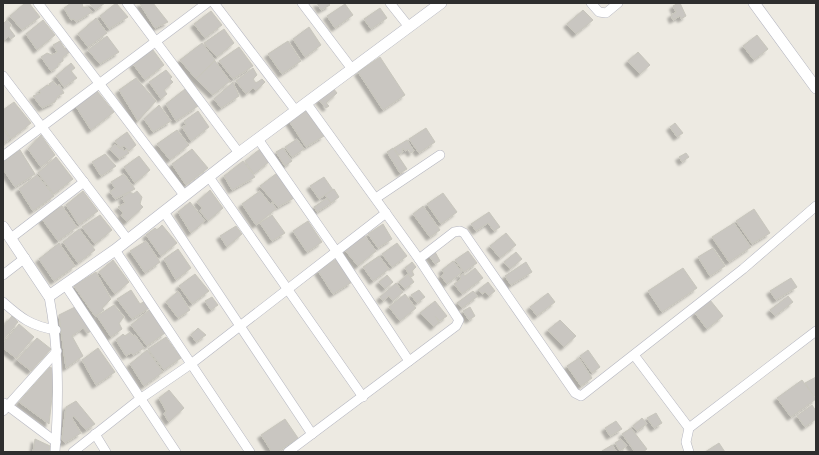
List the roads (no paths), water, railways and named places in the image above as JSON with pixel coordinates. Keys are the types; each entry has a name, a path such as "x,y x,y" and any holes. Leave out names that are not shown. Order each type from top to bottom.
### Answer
{"street":[{"path":"38,3 184,195"},
{"path":"127,3 239,153"},
{"path":"3,156 207,3"},
{"path":"214,3 296,111"},
{"path":"302,3 352,69"},
{"path":"390,3 409,27"},
{"path":"49,296 66,286 115,250 239,153 307,104 441,3"},
{"path":"591,3 600,12 606,13 618,3"},
{"path":"754,3 816,88"},
{"path":"3,76 128,240"},
{"path":"288,452 456,326 459,320 420,259 307,104"},
{"path":"258,139 336,251 409,361"},
{"path":"376,198 440,155"},
{"path":"209,177 363,397"},
{"path":"11,238 84,182"},
{"path":"420,259 454,232 460,231 464,233 578,396 583,396 743,269 816,206"},
{"path":"164,212 312,434"},
{"path":"73,452 140,399 191,364 386,213"},
{"path":"3,227 49,296 56,330 59,387 55,452"},
{"path":"115,250 250,452"},
{"path":"3,275 25,258"},
{"path":"66,286 176,452"},
{"path":"3,302 21,318 38,327 56,330"},
{"path":"689,452 686,442 689,428 816,331"},
{"path":"56,442 4,406 57,352"},
{"path":"634,355 689,428"},
{"path":"94,434 106,452"}]}
